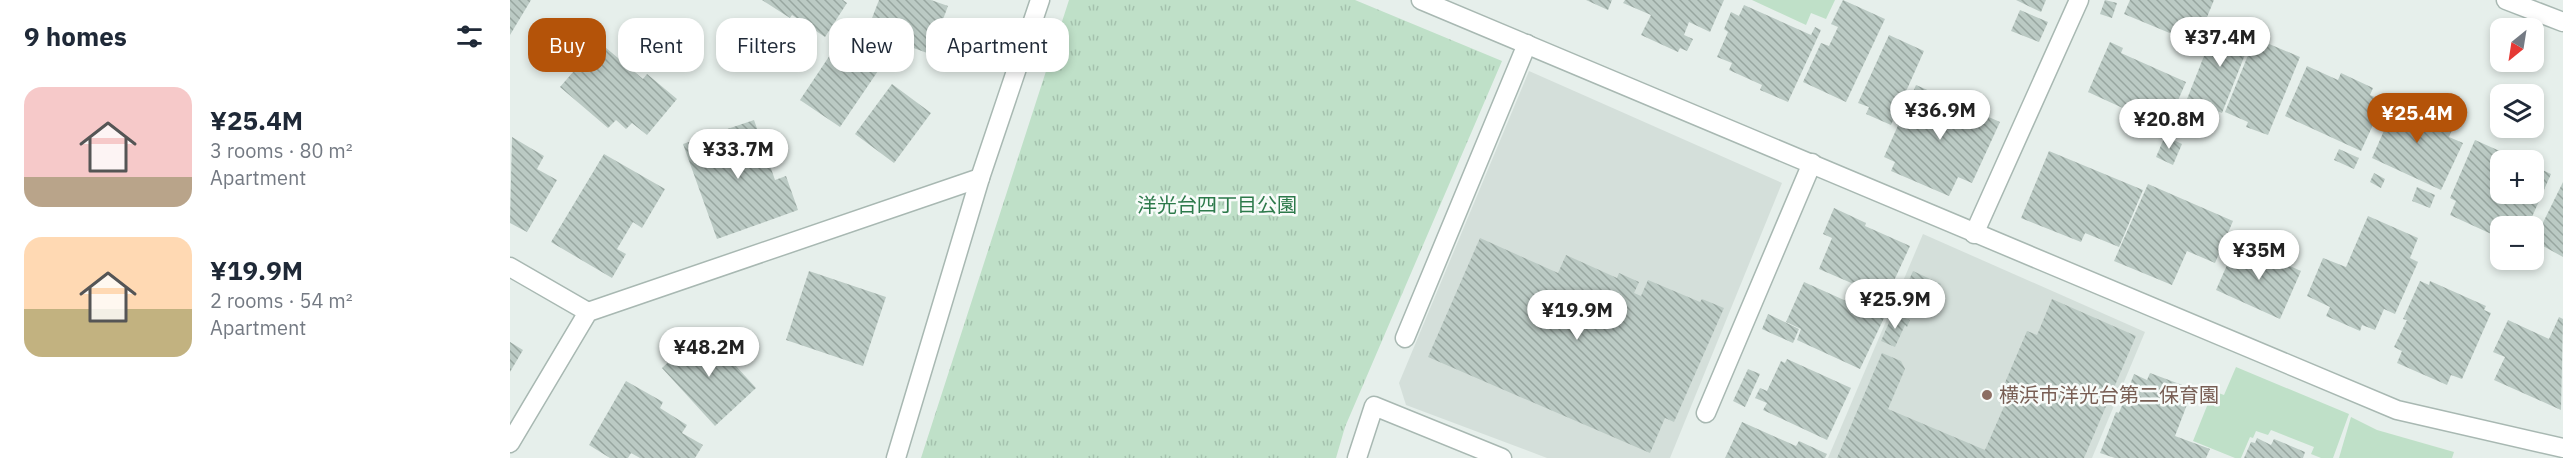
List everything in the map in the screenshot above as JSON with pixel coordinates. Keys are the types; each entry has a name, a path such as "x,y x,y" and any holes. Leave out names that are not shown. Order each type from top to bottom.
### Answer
{"street":[{"path":"896,458 980,178 1040,0"},
{"path":"1421,0 2397,410 2563,448"},
{"path":"1974,234 2079,0"},
{"path":"2506,0 2563,22"},
{"path":"1405,338 1527,44"},
{"path":"1706,413 1812,163"},
{"path":"510,443 588,312 980,178"},
{"path":"510,267 588,312"},
{"path":"1357,458 1374,406 1502,458"}],"shaded area":[{"path":"1529,71 1782,183 1670,458 1547,458 1406,405 1399,383"},
{"name":"横浜市洋光台第二保育園","path":"1923,234 2145,332 2092,458 1828,458"}],"green space":[{"name":"洋光台四丁目公園","path":"1069,0 1355,0 1502,61 1345,427 1336,458 921,458 1046,72 1069,72 1069,18 1063,18"},
{"path":"1752,0 1835,0 1826,19 1811,13 1806,25"},
{"path":"2236,367 2349,414 2333,458 2321,458 2311,454 2314,447 2271,430 2268,435 2256,431 2253,438 2250,437 2241,458 2235,458 2193,441 2213,391 2224,395"},
{"path":"2351,417 2377,430 2454,452 2452,458 2339,458"}],"building":[{"path":"510,0 531,0 510,35"},
{"path":"762,0 843,0 847,3 837,18 829,18 829,31 825,37 817,32 817,18 796,18 792,15 790,18"},
{"path":"879,0 931,0 948,6 944,18 926,18 926,53 914,48 914,18 872,18"},
{"path":"1586,0 1612,0 1608,10"},
{"path":"1625,0 1724,0 1710,32 1689,22 1684,35 1693,39 1687,51 1680,48 1678,52 1641,35 1651,15 1623,3"},
{"path":"1843,0 1885,19 1846,102 1803,82 1821,43 1829,46 1838,27 1831,24"},
{"path":"2016,0 2046,0 2041,12"},
{"path":"2105,0 2117,3 2112,18 2100,14"},
{"path":"2130,0 2214,0 2196,44 2124,14"},
{"path":"1744,5 1811,35 1815,27 1821,30 1788,102 1760,90 1762,85 1729,70 1732,63 1717,57 1728,32 1724,29 1731,12 1739,16"},
{"path":"2020,10 2048,22 2039,42 2011,31"},
{"path":"2217,23 2252,37 2222,113 2187,99"},
{"path":"1889,35 1924,51 1891,125 1866,114 1869,107 1858,103"},
{"path":"2255,38 2300,57 2268,135 2246,127 2248,122 2225,112"},
{"path":"2110,42 2123,48 2121,53 2186,82 2166,128 2088,92"},
{"path":"606,48 618,58 618,72 635,72 643,79 647,74 677,99 647,135 632,123 626,129 616,120 608,128 560,87 573,72 606,72"},
{"path":"829,56 829,72 877,72 840,127 800,100"},
{"path":"2307,66 2338,80 2341,73 2373,88 2370,95 2384,101 2361,151 2285,116"},
{"path":"892,84 931,113 894,163 855,134"},
{"path":"1916,85 2000,122 1972,183 1958,177 1949,196 1891,171 1895,162 1884,157"},
{"path":"2396,96 2426,109 2423,116 2452,130 2449,137 2463,143 2441,190 2372,158 2386,126 2382,125"},
{"path":"754,120 775,180 786,176 798,210 717,239 683,144"},
{"path":"2165,136 2182,144 2173,165 2156,157"},
{"path":"512,137 544,156 537,169 557,180 527,232 510,223"},
{"path":"2475,140 2498,150 2490,150 2490,204 2538,204 2532,216 2490,216 2490,233 2450,215 2456,201 2450,198"},
{"path":"2339,149 2359,158 2354,169 2334,160"},
{"path":"2049,151 2143,190 2119,247 2085,233 2081,242 2021,218"},
{"path":"604,154 665,189 642,228 633,222 617,249 626,254 612,278 551,242"},
{"path":"2544,171 2551,174 2544,190"},
{"path":"2374,173 2385,179 2381,188 2370,182"},
{"path":"2563,182 2563,257 2544,247 2544,221"},
{"path":"2148,184 2233,221 2215,263 2187,251 2172,285 2114,261"},
{"path":"2417,187 2435,195 2430,208 2412,201"},
{"path":"1834,208 1866,223 1865,226 1910,246 1886,298 1819,269 1832,238 1823,234"},
{"path":"2368,216 2418,238 2410,258 2418,262 2395,314 2384,309 2375,330 2362,325 2360,331 2326,316 2330,307 2307,296 2323,258 2346,267"},
{"path":"1480,238 1558,273 1566,255 1617,278 1619,273 1639,282 1634,293 1641,296 1648,280 1700,302 1702,299 1724,308 1674,422 1665,418 1650,453 1428,357"},
{"path":"2243,245 2301,271 2280,319 2216,290 2235,247 2241,250"},
{"path":"809,271 886,297 863,366 786,340"},
{"path":"1913,271 1941,284 1938,288 1943,291 1933,311 1902,296"},
{"path":"2420,281 2429,285 2430,281 2486,306 2484,310 2491,313 2462,379 2451,375 2447,385 2397,363 2402,351 2394,347 2407,320 2403,319"},
{"path":"1804,282 1884,318 1860,369 1797,340 1801,329 1786,322"},
{"path":"2052,299 2136,336 2084,458 1837,458 1882,353 1901,361 1905,369 1888,409 1985,450 2012,388 2004,385 2027,331 2037,335"},
{"path":"1893,313 1910,320 1907,327 1905,325 1895,347 1881,341"},
{"path":"1768,314 1799,329 1793,343 1762,329"},
{"path":"2559,317 2563,319 2561,410 2494,380 2505,357 2493,352 2508,320 2549,339"},
{"path":"703,330 756,388 715,426 662,368"},
{"path":"510,342 523,350 510,372"},
{"path":"1787,359 1851,388 1827,440 1763,410 1767,403 1755,398 1760,388 1767,391 1781,361 1785,363"},
{"path":"1748,369 1760,374 1745,407 1733,401"},
{"path":"2150,373 2193,389 2175,436 2210,449 2206,458 2115,458 2100,453 2134,374 2147,380"},
{"path":"626,381 663,402 660,408 687,425 682,433 703,445 695,458 640,458 631,453 628,458 610,458 589,445"},
{"path":"1742,422 1796,446 1799,441 1827,454 1825,458 1725,458"},
{"path":"2257,438 2271,445 2274,439 2305,452 2303,458 2244,458 2251,442 2255,443"}],"place":[{"name":"横浜市洋光台第二保育園","path":"1987,395"}]}
